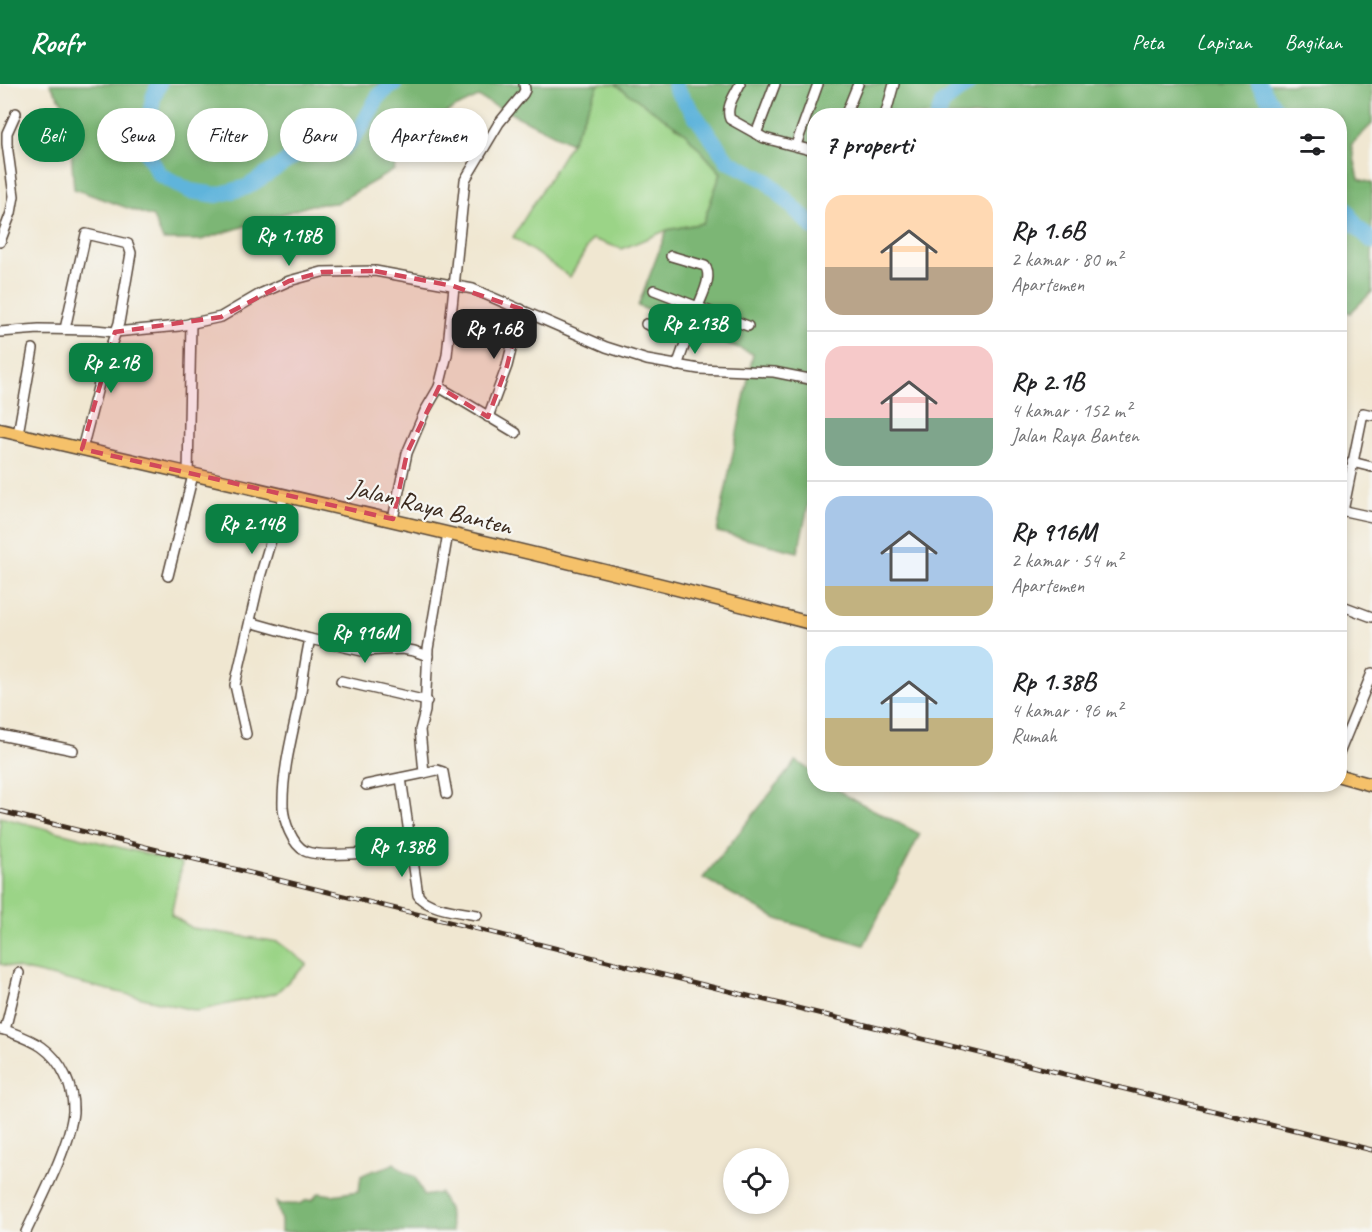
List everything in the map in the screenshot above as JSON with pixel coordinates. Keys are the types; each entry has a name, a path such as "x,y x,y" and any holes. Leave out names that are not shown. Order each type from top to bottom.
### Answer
{"main road":[{"name":"Jalan Raya Banten","path":"0,430 393,519 682,589 807,622"},
{"path":"1347,778 1372,784"}],"street":[{"path":"393,519 407,453 425,411 439,387 447,356 465,180 499,123 523,94 524,84"},
{"path":"740,84 729,105 730,119 756,134 807,148"},
{"path":"756,134 775,84"},
{"path":"809,108 818,84"},
{"path":"848,108 858,84"},
{"path":"887,108 894,84"},
{"path":"0,242 3,223 11,213 14,196 7,133 16,113"},
{"path":"796,145 807,114"},
{"path":"65,329 86,234 91,233 130,246 131,253 121,311 103,368 82,449"},
{"path":"670,256 705,266 709,271 677,366"},
{"path":"0,332 65,329 115,332 148,330 221,318 262,293 289,281 322,272 375,271 485,293 626,354 699,369 774,372 807,379"},
{"path":"654,290 748,326"},
{"path":"488,417 507,366 521,309"},
{"path":"168,576 190,474 190,323"},
{"path":"646,324 687,339"},
{"path":"18,434 33,349"},
{"path":"439,387 516,433"},
{"path":"1347,484 1363,413 1372,415"},
{"path":"1352,462 1372,467"},
{"path":"246,734 235,685 260,577 284,496"},
{"path":"1347,512 1372,517"},
{"path":"424,773 420,730 427,701 428,656 448,533"},
{"path":"1347,608 1372,617"},
{"path":"249,622 362,651 402,649 428,656"},
{"path":"310,639 285,782 283,809 288,827 296,843 302,849 312,853 360,854 411,849"},
{"path":"1347,734 1372,673"},
{"path":"341,681 427,701"},
{"path":"0,735 73,750"},
{"path":"366,785 437,770 443,772 447,794"},
{"path":"400,778 418,895 428,904 477,915"},
{"path":"19,973 2,1029 43,1048 58,1062 67,1081 72,1104 72,1117 64,1143 26,1232"}],"highlighted area":[{"path":"375,271 453,286 521,309 507,366 488,417 439,387 407,453 393,519 82,449 115,332 221,317 289,281 322,272"}],"green space":[{"path":"50,84 599,84 571,143 478,97 455,108 369,108 369,162 396,162 394,170 336,203 311,205 201,240 163,240 153,217 74,189 72,162 85,162 85,108 66,108"},
{"path":"599,84 615,84 684,132 721,173 703,223 667,230 622,249 592,239 570,277 513,237 571,143"},
{"path":"615,84 1372,84 1372,124 1351,145 1359,179 1372,183 1372,292 1350,313 1347,312 1347,108 807,108 807,511 798,552 717,532 753,354 638,306 667,230 703,223 721,173 684,132"},
{"path":"796,761 807,768 807,792 841,792 920,834 864,945 777,919 703,878"},
{"path":"0,817 182,863 171,915 192,928 278,942 307,964 276,993 197,1011 0,964"},
{"path":"394,1163 404,1172 415,1177 424,1196 440,1193 448,1209 452,1232 281,1232 281,1221 276,1202 280,1205 299,1204 312,1200 319,1193 332,1195 359,1191 361,1176"}],"waterway":[{"path":"159,84 153,98 145,149 159,174 190,191 217,195 247,187 301,152 345,147 362,126 379,95 394,84"},
{"path":"675,84 676,89 728,161 767,181 807,221"},
{"path":"941,108 942,104 968,84"},
{"path":"1259,84 1275,108"},
{"path":"1347,212 1357,227 1372,241"}],"railway":[{"path":"0,811 1372,1150"}]}
